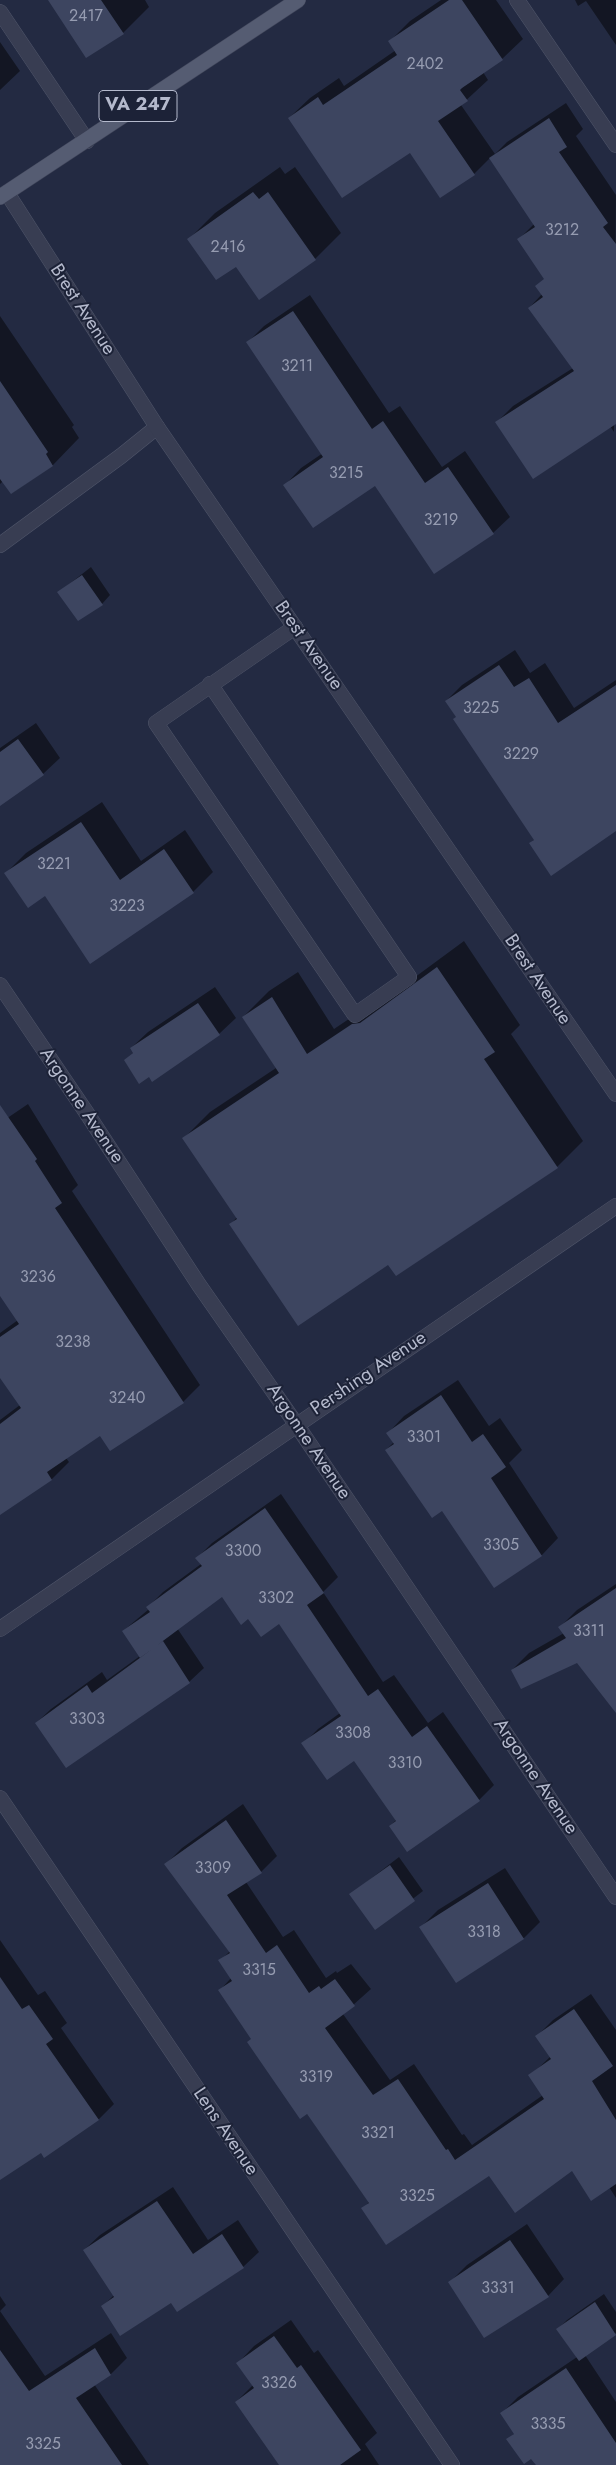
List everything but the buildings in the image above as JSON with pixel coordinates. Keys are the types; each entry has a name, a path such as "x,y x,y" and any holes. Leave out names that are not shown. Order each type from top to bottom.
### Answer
{"main road":[{"name":"VA 247","path":"3,195 298,0"}],"street":[{"path":"517,0 616,145"},
{"path":"0,12 87,140"},
{"name":"Brest Avenue","path":"3,195 157,427 616,1094"},
{"path":"0,545 121,456 157,427"},
{"path":"210,684 409,977 354,1015 156,722 210,684 295,628"},
{"name":"Argonne Avenue","path":"0,985 199,1285 296,1424 616,1897"},
{"name":"Pershing Avenue","path":"0,1629 616,1206"},
{"name":"Lens Avenue","path":"0,1798 452,2465"}]}
